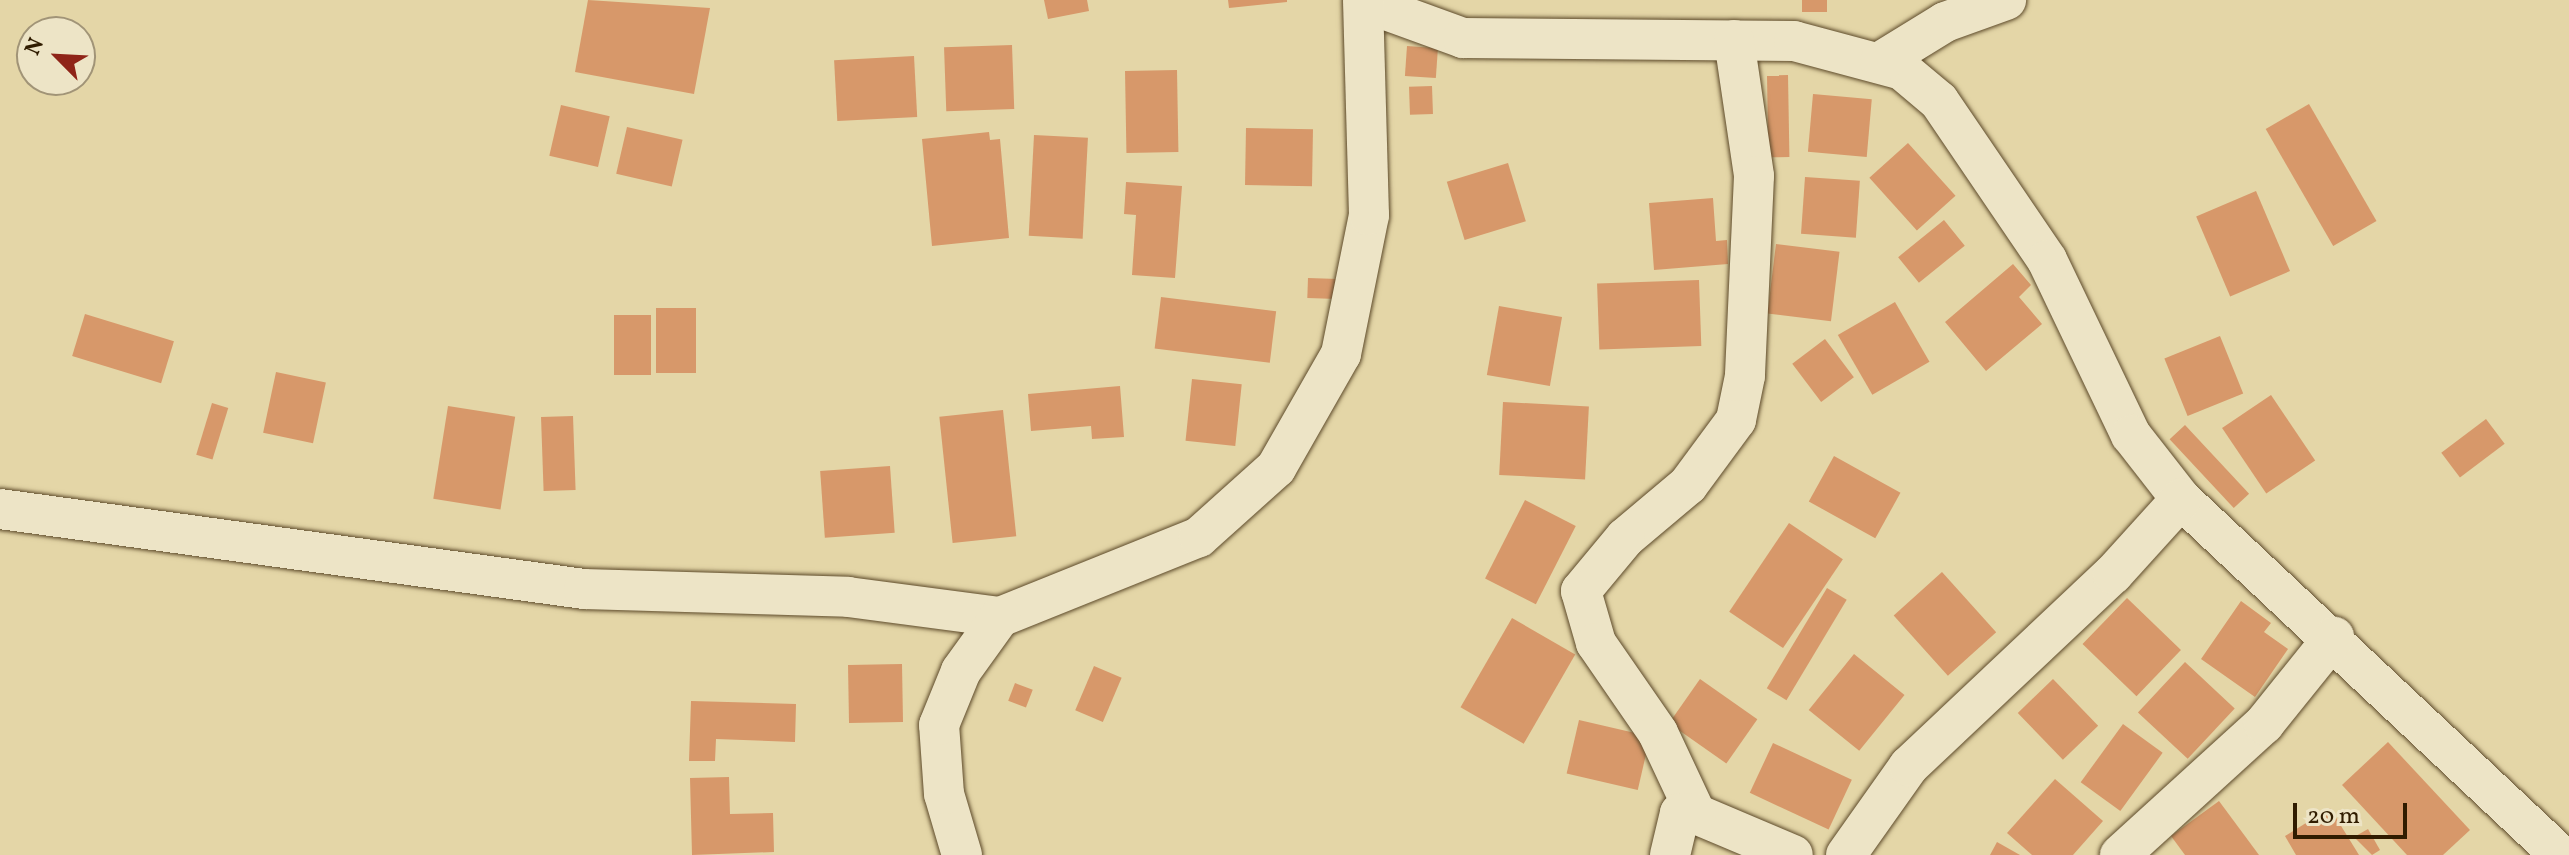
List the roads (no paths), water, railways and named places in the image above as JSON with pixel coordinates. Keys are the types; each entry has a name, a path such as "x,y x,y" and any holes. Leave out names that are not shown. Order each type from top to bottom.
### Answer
{"street":[{"path":"1880,62 1945,22 2006,0"},
{"path":"0,509 584,589 848,597 1000,617 1199,537 1276,468 1341,354 1369,215 1364,1 1463,38 1794,41 1880,62 1939,101 2047,260 2131,435 2181,499 2334,637 2560,855"},
{"path":"1696,814 1658,733 1596,643 1581,591 1625,538 1688,485 1736,420 1745,376 1754,176 1750,108 1734,40"},
{"path":"1846,855 1909,766 2113,574 2181,499"},
{"path":"962,855 944,794 939,725 961,671 1000,617"},
{"path":"2120,855 2264,724 2334,637"},
{"path":"1670,855 1680,813 1696,814 1793,855"}]}
